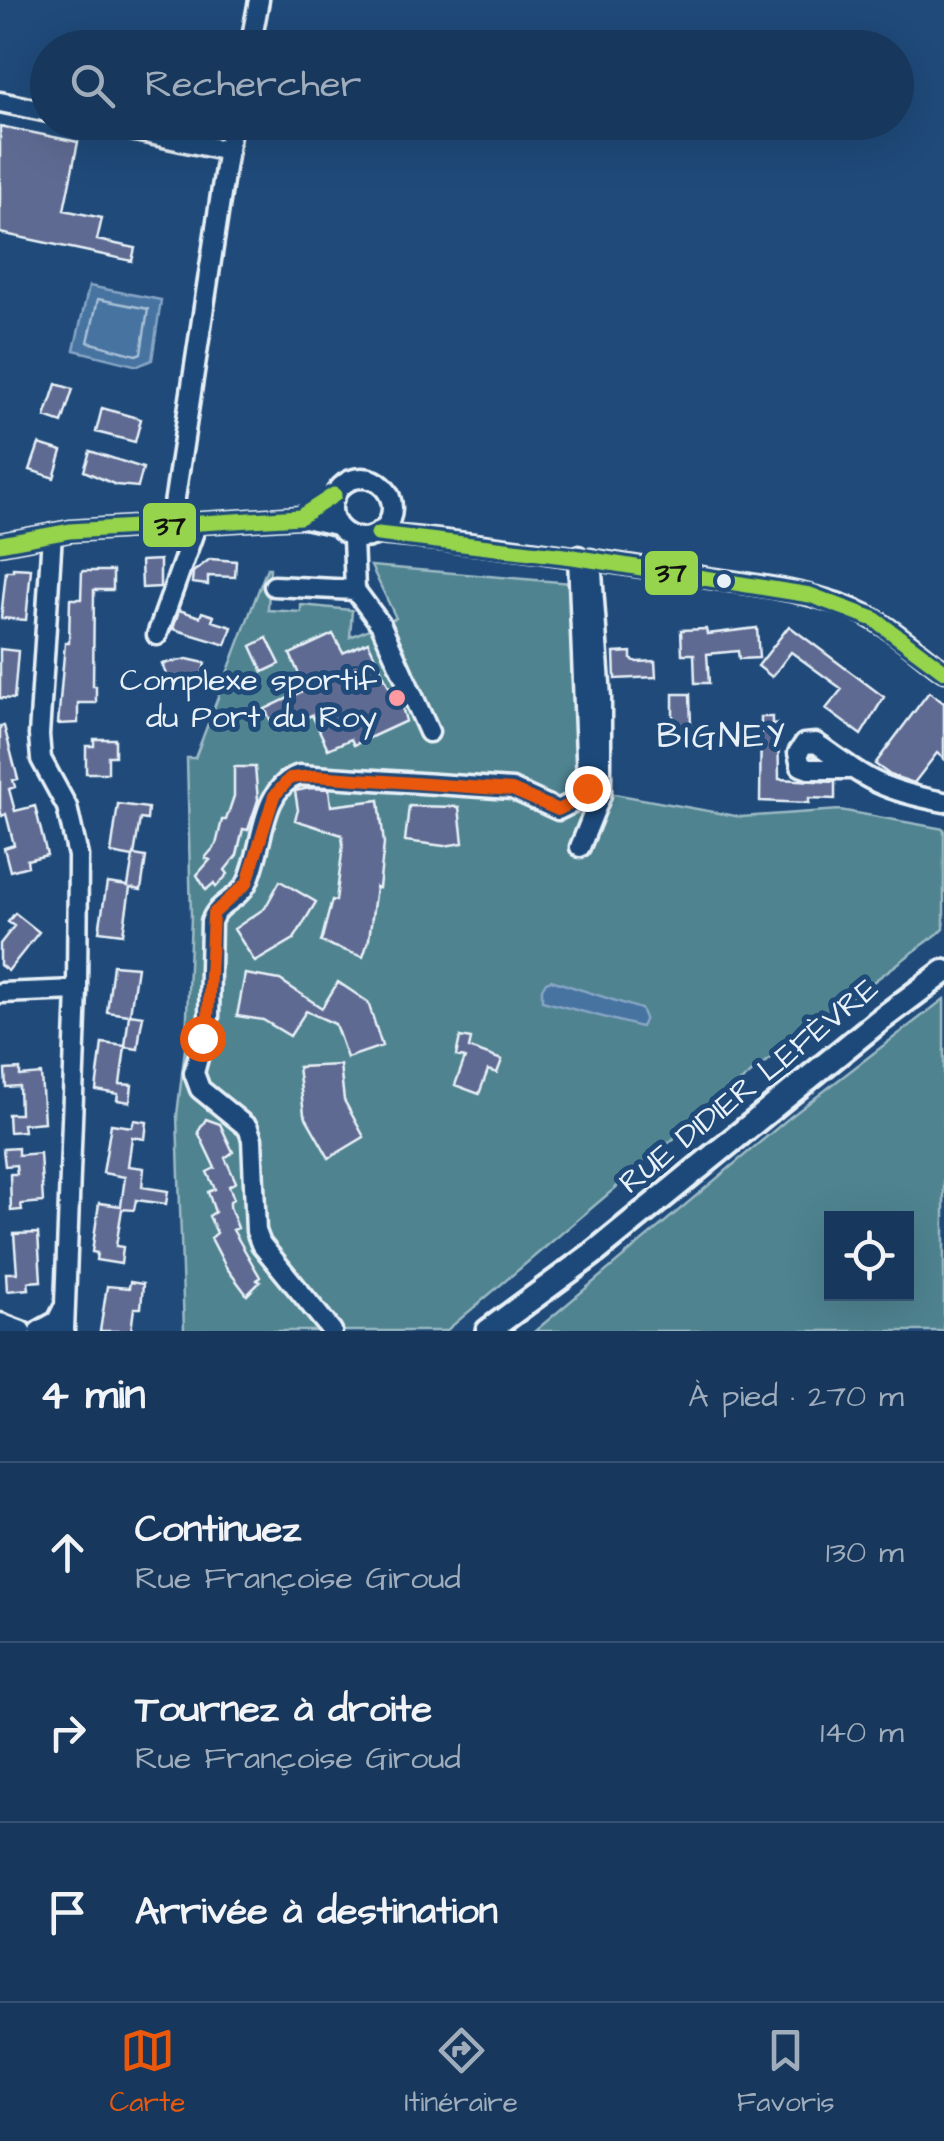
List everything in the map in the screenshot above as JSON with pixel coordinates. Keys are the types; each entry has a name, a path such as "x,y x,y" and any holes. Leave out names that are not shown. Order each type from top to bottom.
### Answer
{"main road":[{"name":"RUE DIDIER LEFÈVRE","path":"488,1331 513,1320 944,972"}],"street":[{"path":"253,30 259,0"},
{"path":"0,102 30,108"},
{"path":"177,140 228,151"},
{"path":"171,524 230,140"},
{"path":"0,544 52,534 300,517 336,526 353,538 370,538 390,521 392,511 387,491 370,479 349,480 300,517"},
{"path":"334,495 331,505 336,526"},
{"path":"392,511 424,536"},
{"path":"157,635 197,522"},
{"path":"52,534 39,736 41,758 66,808 78,856 64,1331"},
{"path":"378,534 424,536 450,543 585,558 805,594 852,608 944,671"},
{"path":"353,538 355,590 380,625 429,732"},
{"path":"580,846 601,795 601,698 585,558"},
{"path":"332,1331 260,1244 248,1128 200,1089 194,1073 208,1017 210,922 221,906 238,895 247,883 274,796 290,778 315,776 512,790 558,810 582,798 587,780 585,558"},
{"path":"274,586 355,590"},
{"path":"849,769 899,794 944,802"},
{"path":"0,992 77,990"},
{"path":"39,1331 57,1322 65,1304"},
{"path":"500,1331 513,1320"},
{"path":"0,1323 21,1331"}],"green space":[{"path":"371,566 571,583 581,788 741,817 840,810 944,829 944,929 755,1070 446,1331 184,1331 177,1115 186,1041 191,917 187,758 195,758 267,568 268,610 301,612 301,605 352,610 350,637 396,618"},
{"path":"944,999 944,1331 535,1331 789,1118"}],"water":[{"path":"89,286 161,300 152,360 138,366 74,350"},
{"path":"551,980 641,1009 645,1018 641,1027 542,1001 542,989"}],"building":[{"path":"0,126 30,132 30,140 78,142 64,210 102,218 97,240 135,248 132,261 0,233"},
{"path":"56,384 73,389 62,423 45,417"},
{"path":"102,408 141,419 135,442 96,432"},
{"path":"39,444 62,451 54,478 30,470"},
{"path":"90,451 143,468 138,487 116,485 84,471"},
{"path":"210,559 236,561 235,577 208,576 208,585 192,583 193,572"},
{"path":"160,560 160,587 142,588 141,561"},
{"path":"31,569 26,620 1,618 6,571"},
{"path":"82,571 113,571 113,590 94,590 96,703 78,703 78,723 58,724 65,643 69,643 70,599 81,599"},
{"path":"179,610 200,617 202,612 214,616 212,621 232,627 226,645 173,629"},
{"path":"789,626 884,697 861,735 826,709 842,689 791,652 772,677 758,666"},
{"path":"757,628 759,658 739,659 738,651 707,654 709,683 695,683 694,654 682,654 681,630 706,629 707,634"},
{"path":"333,634 343,653 368,642 393,695 398,693 406,721 354,745 351,739 328,749 312,715 276,731 265,709 301,692 297,684 302,681 290,654"},
{"path":"267,638 280,664 263,672 251,646"},
{"path":"0,649 18,651 14,699 0,698"},
{"path":"631,652 631,659 637,662 655,661 656,677 615,679 614,653"},
{"path":"187,659 205,663 202,679 184,675 168,679 162,664"},
{"path":"929,692 944,703 944,759 937,753 914,783 890,775 875,764"},
{"path":"673,694 690,694 691,726 673,727"},
{"path":"761,717 772,717 772,724 778,724 779,779 835,782 835,799 809,798 809,803 760,801"},
{"path":"0,726 4,726 18,779 13,780 15,787 9,789 15,811 35,806 47,855 27,860 28,866 10,871 4,848 14,845 6,814 2,816 0,809"},
{"path":"94,739 115,739 115,756 108,756 108,773 86,773 86,746 94,746"},
{"path":"234,767 255,767 258,800 248,830 243,829 237,855 225,870 228,874 216,887 214,883 206,890 197,875 210,860 205,858 216,845 222,820 226,820 234,796"},
{"path":"329,789 331,806 379,800 384,844 379,888 376,887 363,957 321,942 332,900 336,901 343,845 342,835 295,820 295,791"},
{"path":"118,804 148,808 147,820 140,819 134,855 146,857 141,890 130,888 123,934 99,931 107,883 128,886 133,857 111,853"},
{"path":"409,806 459,807 463,843 444,846 405,841"},
{"path":"280,881 316,902 294,939 255,962 234,929 265,908"},
{"path":"15,913 39,932 8,971 0,965 0,944 14,926 8,922"},
{"path":"113,965 137,967 130,1014 143,1016 138,1049 125,1047 120,1084 132,1085 130,1102 117,1100 118,1094 96,1090 102,1043 125,1046 129,1015 107,1012"},
{"path":"245,974 280,980 322,1008 338,982 368,1002 382,1046 347,1058 335,1024 306,1011 290,1036 263,1020 237,1016"},
{"path":"460,1037 471,1039 469,1048 502,1060 497,1073 488,1070 479,1094 455,1085 465,1058 456,1056"},
{"path":"340,1065 344,1100 364,1137 329,1158 304,1114 298,1067"},
{"path":"20,1069 20,1076 41,1074 44,1122 23,1124 24,1131 9,1132 8,1114 20,1114 19,1086 6,1087 5,1070"},
{"path":"206,1119 220,1124 233,1152 225,1158 236,1182 229,1186 234,1199 230,1207 238,1228 233,1230 260,1277 247,1295 211,1238 217,1233 209,1216 215,1212 208,1192 215,1189 207,1172 215,1168 198,1132"},
{"path":"134,1120 147,1122 145,1139 132,1137 128,1166 144,1168 142,1187 168,1191 166,1204 136,1200 134,1210 122,1209 116,1246 123,1247 121,1264 96,1260 97,1253 92,1252 99,1203 121,1206 125,1177 103,1173 111,1124 132,1127"},
{"path":"18,1148 18,1155 40,1153 43,1202 21,1204 22,1210 11,1211 10,1174 17,1174 16,1165 5,1166 3,1149"},
{"path":"38,1233 41,1281 28,1282 29,1289 7,1291 6,1273 17,1273 14,1234"},
{"path":"130,1282 143,1284 141,1308 134,1308 131,1331 100,1331 107,1286 129,1288"}],"transit line":[{"name":"37","path":"0,544 70,531 300,517 334,495"},
{"name":"37","path":"378,534 573,557 810,595 874,619 944,671"}],"place":[{"name":"Complexe sportif du Port du Roy","path":"397,698"}],"district":[{"name":"BIGNEY","path":"722,736"}],"route":[{"path":"202,1038 208,1017 210,922 213,914 247,883 274,796 290,778 299,775 512,790 558,810 582,798 587,788"}]}
